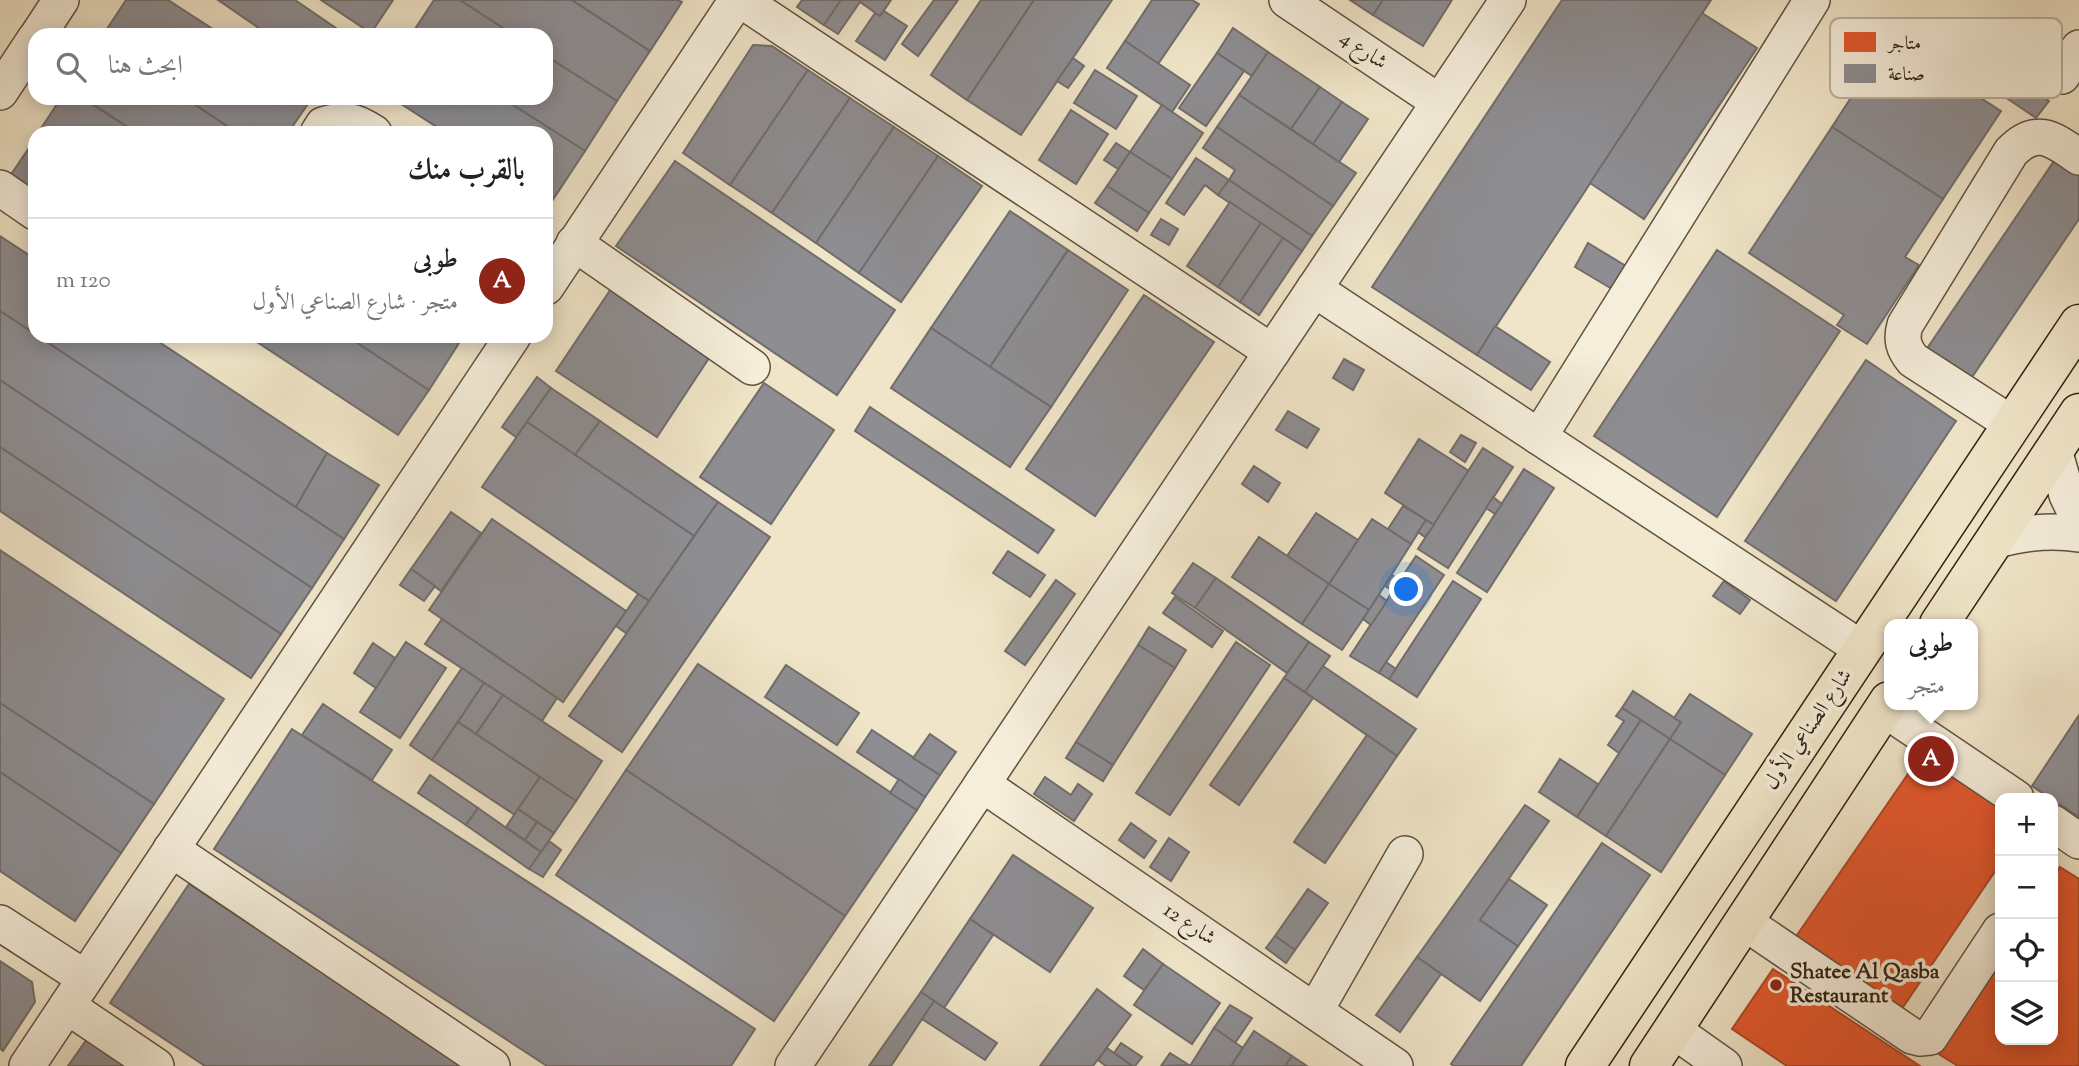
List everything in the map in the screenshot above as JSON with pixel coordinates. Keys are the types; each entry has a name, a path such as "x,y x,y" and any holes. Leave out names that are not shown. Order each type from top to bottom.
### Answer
{"main road":[{"name":"شارع الصناعي الأول","path":"1585,1066 2079,324"},
{"path":"1942,619 2079,413"},
{"path":"1650,1066 1884,708"}],"street":[{"path":"42,28 61,0"},
{"path":"553,270 562,248 739,0 1272,352"},
{"name":"شارع 4","path":"1287,0 1439,102"},
{"path":"793,1066 1508,0"},
{"path":"1539,437 1812,0"},
{"path":"0,92 28,49"},
{"path":"322,126 339,120 357,122 363,126"},
{"path":"2012,424 1913,360 1903,344 1905,325 2011,152 2019,144 2040,136 2052,139 2079,157"},
{"path":"0,188 28,207"},
{"path":"562,248 752,367"},
{"path":"1314,289 1863,649"},
{"path":"27,1066 508,343"},
{"path":"2054,450 2067,495 2079,520"},
{"path":"1994,541 2041,531 2079,534"},
{"path":"1893,710 2009,793"},
{"name":"شارع 12","path":"982,785 1395,1066"},
{"path":"171,849 492,1066"},
{"path":"1315,1011 1405,854"},
{"path":"1744,922 1920,1038 1930,1037 1995,940"},
{"path":"0,923 156,1066"},
{"path":"1673,1030 1724,1066"}],"building: متاجر":[{"path":"1930,742 1995,794 1995,871 1901,1010 1795,938"},
{"path":"2060,867 2079,879 2079,1066 1958,1066 1937,1053 1995,966 1995,1045 2058,1045"},
{"path":"1773,969 1920,1066 1787,1066 1732,1029"}],"building: صناعة":[{"path":"126,0 168,0 211,28 108,28"},
{"path":"218,0 295,0 336,28 259,28"},
{"path":"321,0 393,0 374,28 363,28"},
{"path":"434,0 460,0 503,28 416,28"},
{"path":"460,0 572,0 650,51 617,101 553,60 553,28 503,28"},
{"path":"572,0 678,0 682,2 650,51"},
{"path":"802,0 841,0 824,25 797,7"},
{"path":"841,0 891,0 880,16 860,2 838,34 824,25"},
{"path":"934,0 958,0 918,56 902,44"},
{"path":"981,0 1034,0 967,100 931,75"},
{"path":"1034,0 1112,0 1021,135 967,100"},
{"path":"1152,0 1192,0 1199,4 1158,64 1125,41"},
{"path":"1350,0 1383,0 1373,15"},
{"path":"1383,0 1452,0 1423,46 1373,15"},
{"path":"1562,0 1711,0 1477,355 1372,287"},
{"path":"884,11 907,26 885,60 856,41 875,13 880,16"},
{"path":"1702,13 1757,48 1644,219 1590,183"},
{"path":"1233,28 1268,52 1252,76 1217,53"},
{"path":"1125,41 1190,85 1172,112 1107,68"},
{"path":"753,45 772,46 808,70 730,185 683,153"},
{"path":"1268,52 1320,87 1291,129 1239,95"},
{"path":"1217,53 1244,71 1206,126 1179,108"},
{"path":"1073,58 1084,66 1068,88 1057,81"},
{"path":"553,60 617,101 585,151 553,131 553,126 546,126 513,105 553,105"},
{"path":"808,70 850,98 772,213 730,185"},
{"path":"1095,70 1137,96 1116,129 1074,103"},
{"path":"1320,87 1342,102 1313,144 1291,129"},
{"path":"1239,95 1356,173 1333,206 1217,127"},
{"path":"850,98 894,127 816,243 772,213"},
{"path":"1851,98 1981,98 2001,111 1943,199 1832,127"},
{"path":"2006,98 2045,98 2049,101 2036,118"},
{"path":"1342,102 1368,119 1339,162 1313,144"},
{"path":"56,105 94,105 126,126 43,126"},
{"path":"94,105 196,105 227,126 126,126"},
{"path":"196,105 307,105 293,126 227,126"},
{"path":"403,105 513,105 546,126 435,126"},
{"path":"1162,105 1203,133 1172,179 1130,152"},
{"path":"1071,110 1108,134 1076,184 1039,160"},
{"path":"894,127 938,156 859,273 816,243"},
{"path":"1217,127 1333,206 1312,236 1229,180 1235,170 1203,148"},
{"path":"1832,127 1943,199 1905,257 1919,265 1867,344 1837,325 1844,315 1749,253"},
{"path":"553,131 585,151 553,199"},
{"path":"1116,143 1130,152 1118,169 1104,160"},
{"path":"28,149 28,192 8,179"},
{"path":"1130,152 1172,179 1149,213 1107,186"},
{"path":"938,156 982,186 901,302 859,273"},
{"path":"1196,158 1229,180 1218,195 1205,185 1184,215 1166,203"},
{"path":"2056,158 2079,174 2079,219 1970,380 1926,350"},
{"path":"675,161 895,310 837,395 616,246"},
{"path":"1229,180 1312,236 1302,251 1218,195"},
{"path":"1107,186 1149,213 1137,231 1095,203"},
{"path":"1230,202 1261,223 1218,287 1187,266"},
{"path":"1010,211 1068,250 990,367 931,328"},
{"path":"1161,219 1178,229 1169,245 1151,235"},
{"path":"1261,223 1283,238 1240,302 1218,287"},
{"path":"0,236 28,254 28,329 0,311"},
{"path":"1283,238 1302,251 1259,315 1240,302"},
{"path":"1588,243 1626,266 1612,289 1575,267"},
{"path":"1068,250 1128,290 1051,407 990,367"},
{"path":"1717,250 1840,331 1717,517 1594,436"},
{"path":"611,289 711,355 657,437 556,371"},
{"path":"1144,295 1214,342 1095,516 1026,469"},
{"path":"0,311 28,329 28,343 49,343 344,539 312,588 0,380"},
{"path":"1495,326 1550,362 1531,390 1477,355"},
{"path":"931,328 1051,407 1010,467 891,388"},
{"path":"49,343 161,343 327,453 296,507"},
{"path":"259,343 358,343 429,390 398,435"},
{"path":"358,343 459,343 429,390"},
{"path":"1344,359 1364,370 1353,390 1333,378"},
{"path":"1866,360 1956,421 1836,601 1745,541"},
{"path":"537,377 551,388 516,437 502,427"},
{"path":"0,380 312,588 281,634 0,447"},
{"path":"764,383 834,430 771,524 700,477"},
{"path":"551,388 600,421 575,455 527,422"},
{"path":"870,407 1054,530 1038,553 855,431"},
{"path":"1288,411 1319,429 1307,448 1276,430"},
{"path":"600,421 718,502 694,536 575,455"},
{"path":"527,422 694,536 649,601 482,487"},
{"path":"1461,435 1476,443 1465,462 1450,452"},
{"path":"1419,439 1469,471 1434,525 1385,493"},
{"path":"0,447 281,634 251,678 0,511"},
{"path":"1483,448 1513,467 1448,568 1418,549"},
{"path":"327,453 379,485 344,539 296,507"},
{"path":"1254,466 1280,483 1268,502 1242,484"},
{"path":"1524,469 1554,488 1487,592 1457,573"},
{"path":"1493,497 1502,504 1495,514 1486,508"},
{"path":"718,502 770,537 622,752 569,716"},
{"path":"1403,506 1426,520 1411,544 1388,529"},
{"path":"451,512 481,533 441,591 411,569"},
{"path":"1316,513 1358,540 1329,584 1287,556"},
{"path":"492,519 626,611 563,702 429,610"},
{"path":"1372,519 1411,544 1369,610 1329,584"},
{"path":"1426,520 1434,525 1425,537 1418,532"},
{"path":"1259,537 1329,584 1302,624 1232,577"},
{"path":"0,550 224,699 154,804 0,703"},
{"path":"1008,551 1045,575 1030,597 993,573"},
{"path":"1416,556 1444,575 1379,673 1350,656"},
{"path":"1193,563 1216,578 1195,608 1172,593"},
{"path":"411,569 435,586 424,601 400,585"},
{"path":"1392,575 1400,580 1393,591 1385,586"},
{"path":"1216,578 1309,642 1287,673 1195,608"},
{"path":"1056,580 1075,594 1025,665 1005,651"},
{"path":"1453,581 1481,599 1417,697 1389,679"},
{"path":"1724,581 1750,600 1740,614 1713,596"},
{"path":"1329,584 1369,610 1342,650 1302,624"},
{"path":"638,594 649,601 626,633 616,626"},
{"path":"1379,595 1387,601 1371,625 1363,619"},
{"path":"1175,597 1223,631 1212,647 1163,613"},
{"path":"442,619 557,698 542,721 425,644"},
{"path":"1149,627 1186,650 1175,668 1138,645"},
{"path":"406,642 446,668 400,738 360,712"},
{"path":"1236,642 1270,665 1170,815 1136,793"},
{"path":"1309,642 1330,656 1305,692 1284,678"},
{"path":"373,643 395,658 376,688 354,673"},
{"path":"1138,645 1175,668 1113,765 1076,742"},
{"path":"1386,662 1396,669 1389,679 1379,673"},
{"path":"698,664 917,810 845,916 626,770"},
{"path":"786,665 859,713 837,745 765,697"},
{"path":"1323,666 1416,729 1397,756 1305,692"},
{"path":"462,668 484,683 432,760 410,745"},
{"path":"1284,678 1313,698 1239,805 1210,785"},
{"path":"484,683 503,695 476,734 458,722"},
{"path":"1633,691 1681,722 1670,739 1622,708"},
{"path":"1690,694 1752,734 1725,775 1670,739 1681,722 1674,718"},
{"path":"503,695 602,761 576,801 476,734"},
{"path":"0,703 154,804 121,853 0,772"},
{"path":"323,704 392,750 372,780 302,735"},
{"path":"1622,708 1641,720 1619,753 1608,745 1624,721 1616,716"},
{"path":"2079,715 2079,817 2058,803 2058,793 2043,793 2032,786"},
{"path":"1641,720 1670,739 1606,836 1577,817"},
{"path":"458,722 540,777 515,815 432,760"},
{"path":"292,729 755,1029 731,1066 547,1066 214,849"},
{"path":"872,730 940,775 925,797 857,752"},
{"path":"930,734 956,752 940,775 913,758"},
{"path":"1367,735 1397,756 1325,863 1294,842"},
{"path":"1670,739 1725,775 1661,872 1606,836"},
{"path":"1076,742 1113,765 1103,781 1066,758"},
{"path":"1560,759 1598,784 1577,817 1539,792"},
{"path":"626,770 845,916 774,1021 556,875"},
{"path":"0,772 121,853 75,921 0,871"},
{"path":"430,775 478,808 466,825 418,793"},
{"path":"540,777 576,801 554,833 518,809"},
{"path":"1045,777 1071,795 1078,784 1092,794 1074,821 1034,794"},
{"path":"899,779 925,797 917,810 890,793"},
{"path":"1525,805 1549,821 1480,920 1518,946 1480,1001 1417,957"},
{"path":"478,808 541,852 529,869 466,825"},
{"path":"518,809 537,822 525,840 506,827"},
{"path":"537,822 554,833 541,852 525,840"},
{"path":"1131,823 1156,841 1144,858 1119,840"},
{"path":"1169,838 1189,852 1171,881 1150,867"},
{"path":"549,841 561,850 543,877 529,869"},
{"path":"1602,843 1650,875 1521,1066 1451,1064"},
{"path":"1013,855 1093,908 1050,972 970,919"},
{"path":"1509,879 1547,905 1518,946 1480,920"},
{"path":"189,884 464,1066 205,1066 110,1003"},
{"path":"1308,889 1328,903 1295,950 1275,936"},
{"path":"970,919 993,935 944,1008 921,992"},
{"path":"1275,936 1295,950 1286,963 1266,948"},
{"path":"1143,949 1163,964 1144,990 1124,976"},
{"path":"1417,957 1441,974 1400,1032 1376,1015"},
{"path":"0,961 32,982 35,1002 3,1051 0,1048"},
{"path":"1163,964 1220,1003 1192,1044 1134,1005"},
{"path":"1097,989 1131,1015 1093,1066 1040,1066"},
{"path":"921,992 934,1001 891,1066 869,1066"},
{"path":"934,1001 997,1043 985,1060 922,1019"},
{"path":"1230,1005 1252,1018 1235,1043 1214,1028"},
{"path":"1214,1028 1243,1048 1231,1066 1190,1066"},
{"path":"1254,1031 1292,1056 1285,1066 1231,1066"},
{"path":"89,1036 134,1066 68,1066"},
{"path":"1121,1043 1142,1057 1135,1066 1114,1053"},
{"path":"1107,1048 1132,1066 1106,1066 1098,1060"},
{"path":"1170,1053 1189,1065 1161,1066"},
{"path":"1292,1056 1307,1066 1285,1066"}],"place":[{"name":"طوبى","path":"1931,759"},
{"name":"Shatee Al Qasba Restaurant","path":"1776,985"}]}
